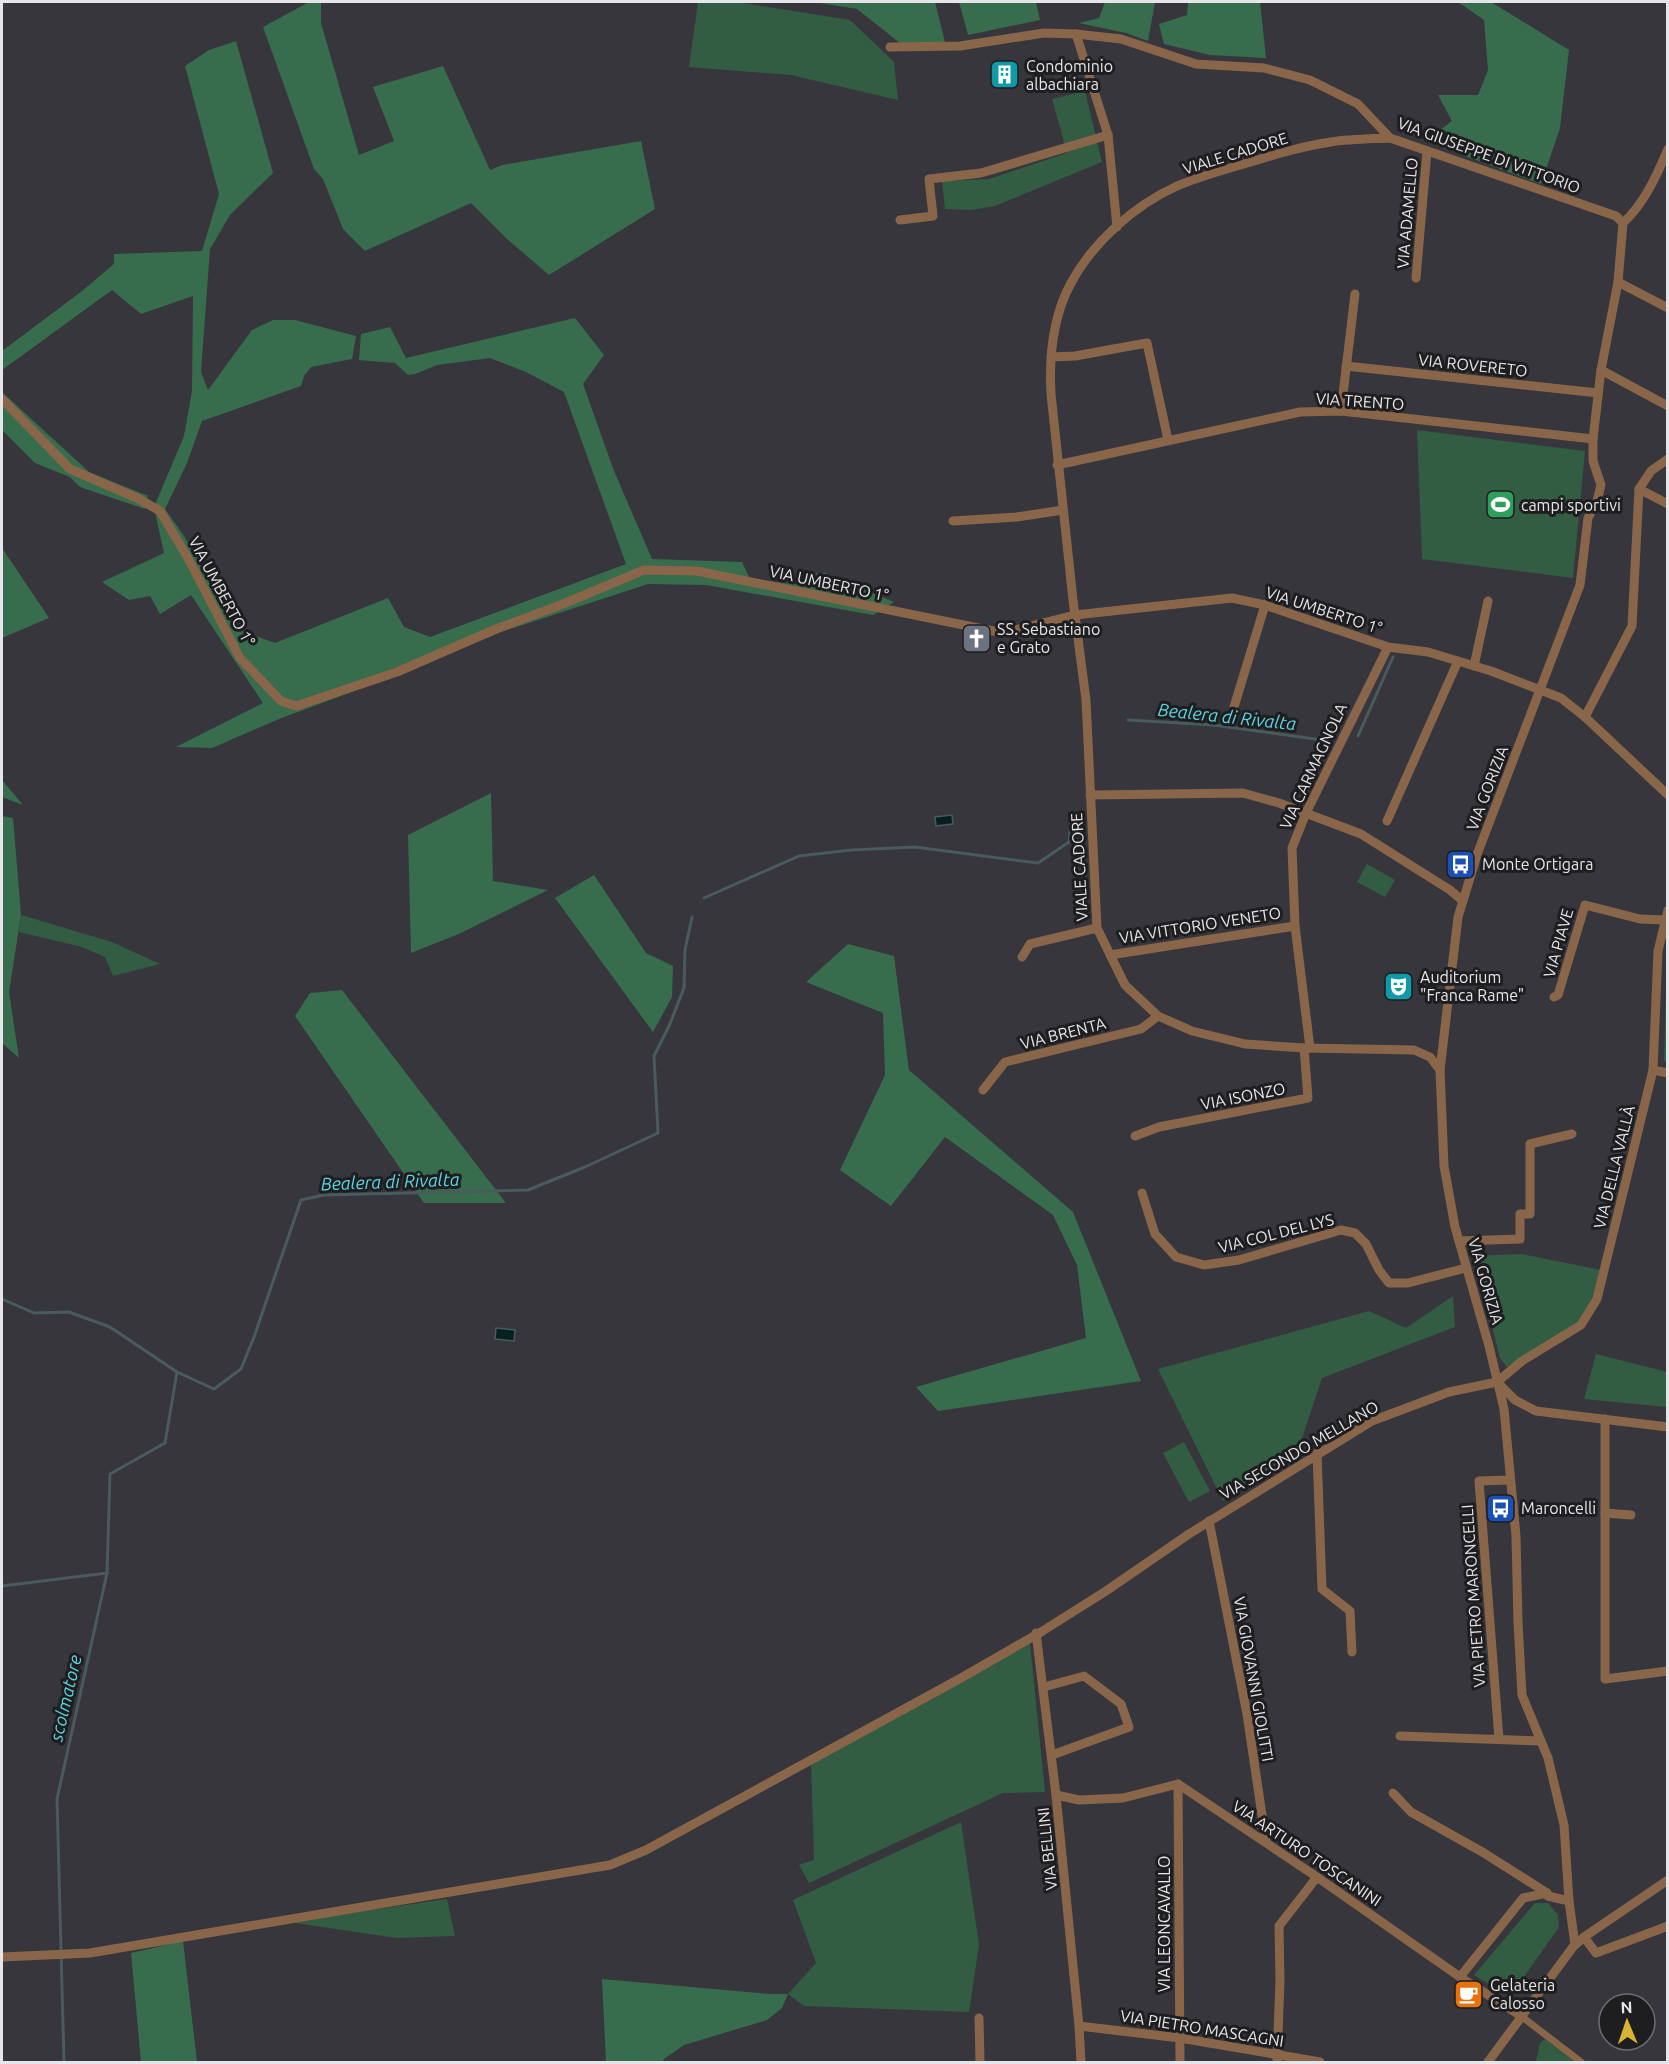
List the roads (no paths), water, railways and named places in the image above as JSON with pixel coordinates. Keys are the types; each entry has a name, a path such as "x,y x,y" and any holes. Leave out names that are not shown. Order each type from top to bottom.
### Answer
{"street":[{"name":"VIA GIUSEPPE DI VITTORIO","path":"890,47 960,46 1044,33 1076,34 1121,39 1196,64 1264,68 1310,80 1358,104 1390,138 1616,216 1623,224"},
{"path":"1076,34 1108,135 1117,227"},
{"path":"900,220 933,216 929,178 981,173 1108,135"},
{"name":"VIALE CADORE","path":"1390,138 1332,142 1284,152 1205,176 1176,187 1151,201 1117,227 1094,252 1071,283 1059,311 1051,357 1051,394 1086,700 1098,928 1125,985 1158,1016 1192,1031 1245,1044 1414,1050 1430,1056 1440,1070"},
{"path":"1668,149 1644,197 1623,224 1618,282 1668,308"},
{"name":"VIA ADAMELLO","path":"1416,278 1427,151"},
{"name":"VIA GORIZIA","path":"1497,1382 1459,1241 1444,1166 1440,1070 1458,917 1478,852 1580,585 1588,518 1601,485 1593,461 1593,440 1601,370 1618,282"},
{"path":"1341,411 1355,294"},
{"path":"1051,357 1075,356 1147,343 1168,440"},
{"name":"VIA ROVERETO","path":"1346,366 1598,393"},
{"path":"1601,370 1668,406"},
{"name":"VIA UMBERTO 1°","path":"2,399 70,469 137,498 160,511 189,560 240,658 281,701 296,706 397,672 496,628 563,604 644,570 698,571 1003,633 1075,615 1232,598 1265,605 1388,646 1428,652 1540,688 1561,698 1585,717 1668,795"},
{"name":"VIA TRENTO","path":"1058,465 1300,412 1341,411 1593,440"},
{"path":"1585,717 1632,626 1639,489 1651,471 1668,459"},
{"path":"1639,489 1668,504"},
{"path":"953,520 1017,517 1063,510"},
{"path":"1474,666 1488,601"},
{"path":"1234,707 1265,605"},
{"name":"VIA CARMAGNOLA","path":"1307,1048 1294,926 1292,848 1306,813 1388,646"},
{"path":"1387,821 1458,661"},
{"path":"1090,795 1243,794 1306,813 1361,834 1450,890 1463,901"},
{"name":"VIA PIAVE","path":"1554,997 1558,995 1585,905 1640,919 1666,915"},
{"name":"VIA DELLA VALLÀ","path":"1497,1382 1522,1361 1581,1325 1597,1299 1653,1070 1658,951 1666,915"},
{"name":"VIA VITTORIO VENETO","path":"1110,955 1294,926"},
{"path":"1022,957 1030,945 1098,928"},
{"name":"VIA BRENTA","path":"982,1090 1005,1062 1141,1029 1158,1016"},
{"name":"VIA ISONZO","path":"1136,1136 1159,1127 1308,1098 1307,1048"},
{"path":"1653,1070 1668,1073"},
{"path":"1459,1241 1520,1239 1520,1214 1530,1214 1530,1144 1572,1134"},
{"name":"VIA COL DEL LYS","path":"1142,1193 1155,1234 1176,1257 1204,1265 1239,1260 1341,1230 1356,1233 1366,1244 1379,1270 1389,1283 1408,1283 1466,1268"},
{"path":"1497,1382 1515,1400 1536,1411 1668,1426"},
{"path":"1497,1382 1504,1409 1516,1536 1522,1695 1548,1758 1564,1825 1569,1901 1575,1945"},
{"name":"VIA SECONDO MELLANO","path":"2,1957 63,1955 133,1946 610,1865 646,1850 961,1678 1106,1591 1209,1521 1372,1421 1449,1392 1497,1382"},
{"path":"1605,1419 1605,1679 1668,1671"},
{"path":"1317,1453 1322,1589 1350,1611 1353,1652"},
{"name":"VIA PIETRO MARONCELLI","path":"1498,1739 1479,1481 1510,1480"},
{"path":"1605,1514 1631,1515"},
{"name":"VIA GIOVANNI GIOLITTI","path":"1209,1521 1247,1714 1266,1842"},
{"name":"VIA BELLINI","path":"1036,1633 1052,1755 1081,2062"},
{"path":"1044,1687 1084,1676 1121,1704 1129,1727 1052,1755"},
{"path":"1400,1736 1541,1741"},
{"path":"1056,1795 1079,1800 1123,1798 1178,1784"},
{"name":"VIA ARTURO TOSCANINI","path":"1178,1784 1266,1842 1460,1977 1521,2016"},
{"name":"VIA LEONCAVALLO","path":"1178,1784 1180,2062"},
{"path":"1393,1793 1411,1812 1484,1853 1547,1893 1548,1896 1569,1901"},
{"path":"1277,2058 1280,1980 1279,1926 1317,1877"},
{"path":"1488,2062 1575,1945 1668,1880"},
{"path":"1460,1977 1523,1898 1547,1893"},
{"path":"1584,1937 1596,1953 1668,1926"},
{"path":"1521,2016 1581,2062"},
{"path":"979,2019 980,2062"},
{"name":"VIA PIETRO MASCAGNI","path":"1079,2026 1180,2038 1277,2058 1320,2062"}],"waterway":[{"name":"Bealera di Rivalta","path":"1358,736 1393,657"},
{"name":"Bealera di Rivalta","path":"1128,720 1214,725 1322,740"},
{"name":"Bealera di Rivalta","path":"704,898 799,856 851,850 915,847 1038,863 1069,842 1071,822"},
{"name":"Bealera di Rivalta","path":"2,1299 34,1313 69,1312 110,1327 177,1372 214,1389 241,1369 301,1200 324,1195 528,1190 585,1167 658,1133 654,1056 684,988 685,950 692,917"},
{"name":"scolmatore","path":"64,2062 57,1799 107,1573 110,1474 165,1443 177,1372"},
{"path":"2,1586 107,1573"}],"place":[{"name":"Condominio albachiara","path":"1005,75"},
{"name":"campi sportivi","path":"1500,505"},
{"name":"SS. Sebastiano e Grato","path":"976,638"},
{"name":"Monte Ortigara","path":"1461,864"},
{"name":"Auditorium \"Franca Rame\"","path":"1399,986"},
{"name":"Maroncelli","path":"1500,1508"},
{"name":"Gelateria Calosso","path":"1469,1994"}]}
